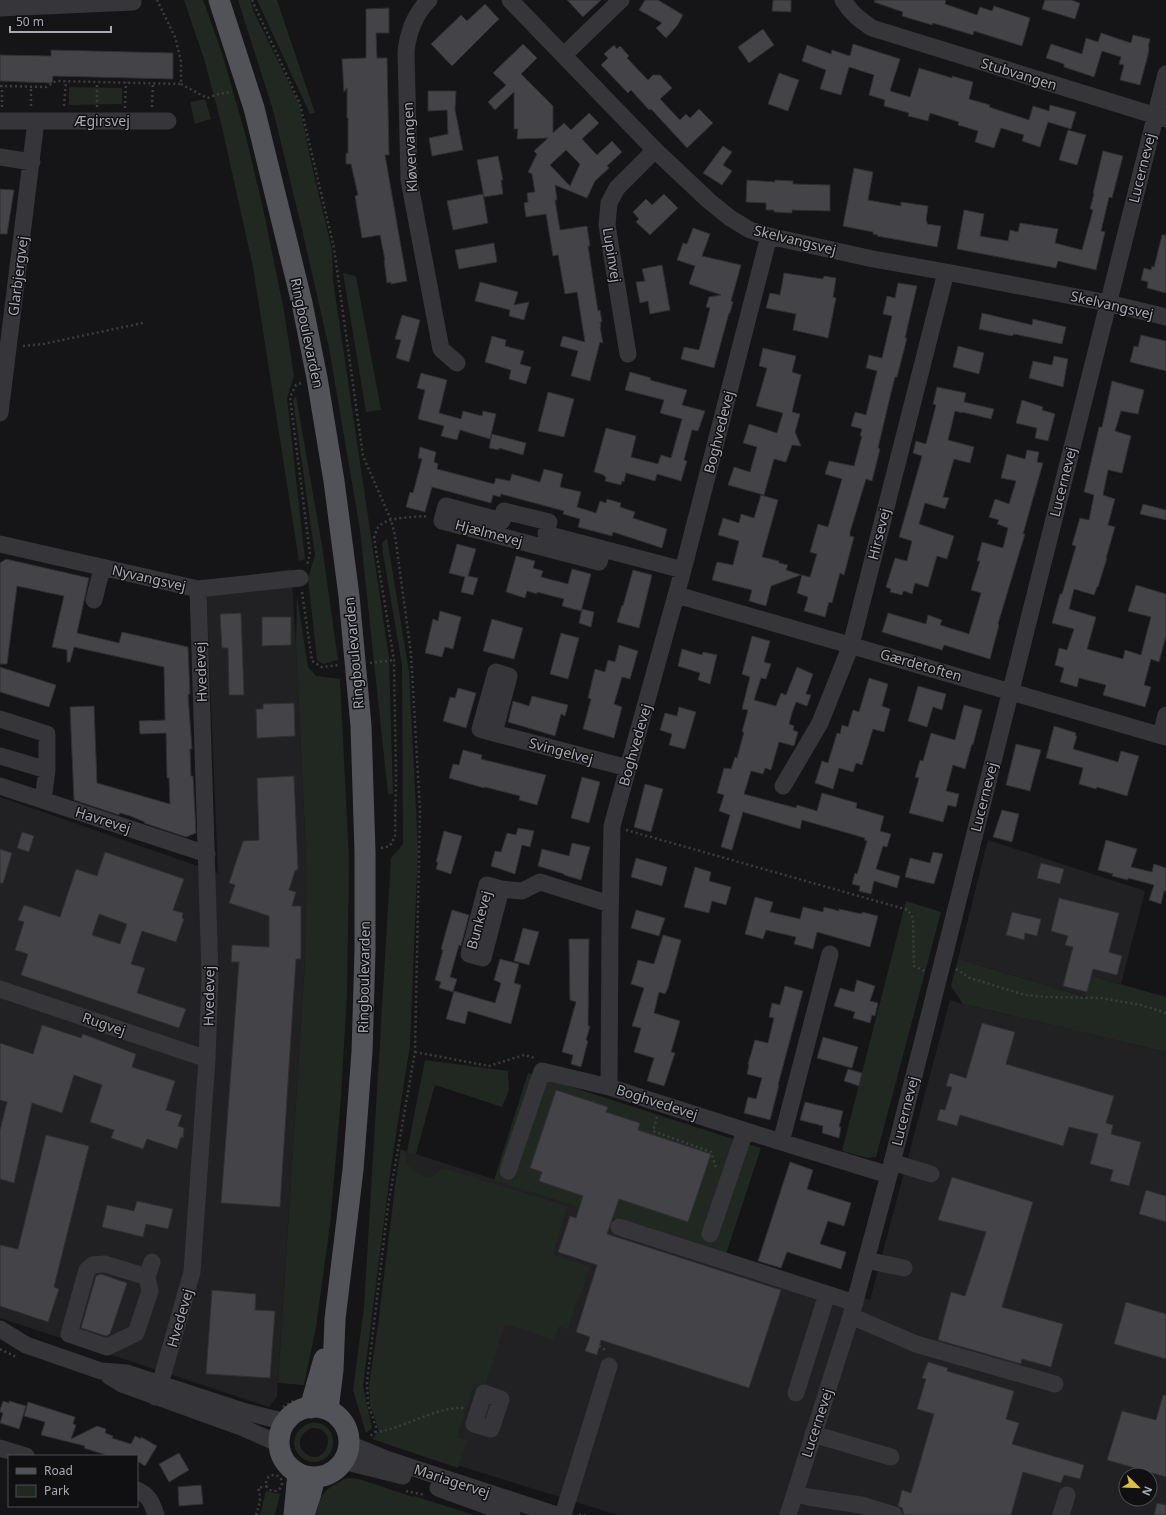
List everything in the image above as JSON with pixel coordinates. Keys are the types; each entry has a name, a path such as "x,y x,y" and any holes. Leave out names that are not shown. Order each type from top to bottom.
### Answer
{"main road":[{"name":"Ringboulevarden","path":"219,0 254,108 302,303 317,378 334,481 349,596 361,726 365,852 365,951 362,1052 353,1170 335,1319 333,1370 318,1403"},
{"path":"318,1403 338,1417 345,1426 346,1452 339,1466 328,1474 306,1475 291,1468 284,1460 280,1444 281,1432 277,1420 318,1403"},
{"path":"294,1515 306,1475"},
{"path":"304,1515 312,1493 306,1475"}],"street":[{"name":"Kløvervangen","path":"429,0 420,9 407,39 409,180 441,349 457,362"},
{"name":"Skelvangsvej","path":"510,0 655,150 708,200 730,218 750,230 769,236 873,259 1108,303 1166,318"},
{"path":"564,55 621,0"},
{"name":"Stubvangen","path":"843,0 848,9 872,28 1161,118"},
{"path":"0,8 133,2"},
{"name":"Lucernevej","path":"788,1515 853,1310 891,1169 1108,303 1161,118 1166,74"},
{"name":"Ægirsvej","path":"1,121 160,121"},
{"path":"0,157 32,162 34,121"},
{"name":"Lupinvej","path":"628,354 606,225 609,203 617,188 655,150"},
{"name":"Glarbjergvej","path":"0,413 32,162"},
{"name":"Boghvedevej","path":"769,236 684,570 612,826 609,1087 781,1142 891,1169 931,1174"},
{"name":"Hirsevej","path":"783,786 820,723 851,645 946,272"},
{"name":"Hjælmevej","path":"603,549 599,562 442,521 446,506 502,521 504,511 549,522 546,534 684,570"},
{"name":"Nyvangsvej","path":"0,544 198,589 300,578"},
{"path":"94,600 102,568"},
{"name":"Hvedevej","path":"157,1391 186,1297 192,1272 207,1059 210,975 198,589"},
{"name":"Gærdetoften","path":"677,595 1164,736"},
{"path":"1164,736 1166,715"},
{"path":"0,719 47,734 47,770 43,800"},
{"name":"Svingelvej","path":"494,733 628,768"},
{"path":"0,756 47,770"},
{"name":"Havrevej","path":"0,786 207,854"},
{"name":"Bunkevej","path":"501,889 522,891 540,882 610,904"},
{"path":"781,1142 830,954"},
{"name":"Rugvej","path":"0,989 207,1059"},
{"path":"508,1171 542,1071 609,1087"},
{"path":"710,1234 745,1131"},
{"path":"619,1228 827,1294 853,1310 916,1344 1055,1384"},
{"path":"866,1260 904,1268"},
{"path":"105,1264 150,1269 150,1291 136,1333 107,1347 69,1334 87,1270 93,1265 105,1264"},
{"path":"796,1393 827,1294"},
{"path":"0,1329 26,1345 101,1370 126,1374 157,1391 280,1444"},
{"path":"0,1343 7,1345 26,1345"},
{"path":"563,1515 609,1366"},
{"path":"157,1391 277,1420"},
{"path":"813,1434 891,1457"},
{"path":"0,1448 23,1455"},
{"name":"Mariagervej","path":"346,1452 512,1515"},
{"name":"Mariagervej","path":"346,1452 386,1459 557,1515"},
{"path":"138,1490 146,1494 152,1502 156,1515"},
{"path":"794,1493 808,1497 861,1505 894,1515"},
{"path":"1060,1515 1067,1495"}],"path":[{"path":"157,0 175,37 181,61 181,84"},
{"path":"1,121 1,86 46,87 56,81 181,84 207,98 233,92 247,86"},
{"path":"64,121 66,81"},
{"path":"96,121 97,82"},
{"path":"125,121 126,82"},
{"path":"153,83 160,121"},
{"path":"31,86 34,121"},
{"path":"8,347 43,344 142,323"},
{"path":"317,378 296,385 290,397 310,554 307,565 300,578 312,661 322,667"},
{"path":"365,852 390,846 395,836 396,776 394,660 374,538 377,528 391,520 423,516 442,521"},
{"path":"612,826 908,910 913,918 914,966 921,970 956,969 970,978 1025,995 1045,997 1101,998 1141,1005 1166,1013"},
{"path":"415,1052 489,1066 524,1055 539,1059"},
{"path":"661,1104 653,1131 711,1152 716,1168 731,1173"},
{"path":"277,1420 272,1411 300,1398 309,1391 318,1403"},
{"path":"375,1432 455,1408 478,1411"},
{"path":"270,1476 276,1476 281,1481 280,1487 277,1490 271,1490 267,1486 266,1481 270,1476"},
{"path":"256,1515 261,1500 261,1494 258,1488 267,1486"},
{"path":"579,1515 585,1515"}],"shaded area":[{"path":"291,569 306,852 305,961 277,1397 269,1407 0,1318 0,797 218,873 206,582"},
{"path":"988,840 1145,891 1121,984 1092,976 1086,997 958,959"},
{"path":"950,1000 1166,1052 1166,1515 618,1515 379,1441 382,1431 372,1383 400,1149 870,1300"}],"green space":[{"path":"184,0 203,0 222,53 246,137 263,208 284,311 294,376 287,398 305,559 299,561 253,267 222,127 205,62"},
{"path":"238,0 250,0 254,12 299,104 332,250 333,280 389,658 393,794 388,794 360,530 329,348 273,110"},
{"path":"257,0 277,0 315,113 310,114"},
{"path":"69,87 122,88 122,104 69,105"},
{"path":"205,99 211,119 195,124 190,102"},
{"path":"343,273 356,276 381,410 366,412"},
{"path":"296,396 322,546 338,660 323,664 317,660 308,578 315,555 293,400"},
{"path":"387,538 409,672 418,848 410,1045 392,1160 363,1386 372,1428 366,1433 353,1390 364,1307 391,858 403,844 402,665 383,553 382,543"},
{"path":"297,596 308,667 316,676 340,679 349,861 347,994 341,1098 330,1225 316,1327 304,1385 278,1383 305,961 306,852 296,646"},
{"path":"906,901 941,912 876,1157 867,1158 842,1151"},
{"path":"958,959 1085,997 1092,976 1166,997 1166,1052 963,1004 951,986"},
{"path":"425,1060 508,1071 509,1090 502,1107 435,1085 416,1154 407,1152"},
{"path":"528,1073 761,1148 726,1254 494,1180"},
{"path":"401,1151 404,1151 407,1164 417,1174 428,1177 435,1175 442,1168 567,1206 553,1254 590,1267 581,1295 579,1294 568,1329 559,1326 554,1340 505,1324 485,1386 474,1383 457,1437 467,1440 458,1468 372,1439 379,1431 370,1405 369,1385"},
{"path":"311,1423 320,1424 327,1428 331,1434 333,1441 332,1448 329,1455 323,1460 314,1462 307,1461 298,1454 295,1449 294,1440 296,1435 302,1427","holes":["312,1428 321,1430 326,1434 328,1440 327,1447 323,1453 312,1457 305,1453 300,1446 302,1435"]},
{"path":"347,1478 359,1479 474,1515 316,1515 322,1495 333,1485"},
{"path":"266,1491 280,1494 275,1515 260,1515"}],"building":[{"path":"567,0 601,0 583,17"},
{"path":"645,0 658,0 683,15 677,26 666,38 656,28 662,23 639,10"},
{"path":"773,0 791,0 791,12 772,11"},
{"path":"875,0 946,0 945,4 977,15 980,7 992,11 994,6 1030,18 1022,46 974,31 973,35 933,23 932,25 902,16 903,12 874,2"},
{"path":"1045,0 1071,0 1080,3 1075,19 1042,9"},
{"path":"485,4 499,19 452,66 431,44 461,15 467,21"},
{"path":"389,8 389,33 376,33 377,58 387,58 389,155 385,155 407,281 391,284 391,282 387,283 385,260 380,235 362,238 355,196 358,195 351,164 346,164 346,153 348,153 347,88 344,92 342,59 366,58 366,9"},
{"path":"763,29 774,45 749,63 738,47"},
{"path":"1101,33 1131,43 1133,35 1150,39 1148,55 1140,85 1120,80 1124,65 1119,64 1121,57 1102,51 1094,77 1064,67 1064,64 1046,58 1051,44 1082,54 1086,38 1098,42"},
{"path":"523,44 537,58 521,74 553,106 553,133 564,123 571,130 589,113 599,123 582,139 597,155 612,141 622,152 607,166 609,168 595,181 587,198 555,185 557,200 555,200 560,230 587,226 590,246 588,246 598,311 600,310 602,322 600,322 600,327 603,343 600,342 590,381 571,376 578,351 560,346 563,336 585,342 577,292 565,294 558,255 553,256 546,214 526,217 524,203 528,202 527,193 535,192 532,174 528,172 537,154 534,151 548,138 517,139 518,129 514,129 514,92 495,110 488,102 506,85 493,73","holes":["566,150 580,164 570,186 550,165"]},
{"path":"853,44 900,59 890,91 910,97 919,68 952,78 952,76 973,82 969,99 990,105 989,107 1029,120 1033,106 1049,111 1050,105 1076,112 1071,129 1048,122 1040,147 1022,141 1024,135 1001,128 994,148 975,142 978,131 958,125 959,122 930,113 928,121 908,116 909,113 884,106 885,100 869,95 874,75 849,67 841,95 820,89 826,70 802,61 807,45 831,54 832,50 850,56"},
{"path":"614,45 617,49 620,46 629,56 627,58 648,80 653,75 660,75 672,88 660,99 680,120 686,114 690,118 699,109 713,123 687,148 651,109 649,110 631,90 628,93 601,65 608,58 604,54"},
{"path":"51,50 173,53 173,79 53,76 52,83 0,81 0,55 51,56"},
{"path":"779,73 799,80 788,111 768,104"},
{"path":"428,91 456,91 455,110 463,150 432,156 429,138 448,134 447,110 428,111"},
{"path":"1068,130 1086,135 1077,165 1059,160"},
{"path":"723,146 732,152 723,165 732,171 722,185 703,173"},
{"path":"1103,151 1123,156 1112,198 1109,197 1101,231 1105,232 1096,270 1058,261 1056,268 957,249 964,210 984,214 980,236 1008,241 1010,230 1018,232 1020,223 1058,229 1055,243 1082,250 1093,210 1090,209"},
{"path":"498,156 503,180 501,180 503,194 484,197 477,160"},
{"path":"854,168 873,172 868,200 901,206 901,202 928,206 927,224 941,226 937,247 877,236 878,235 873,234 873,232 843,226"},
{"path":"747,180 775,182 775,180 793,181 793,184 830,185 830,211 792,210 792,213 766,210 766,203 746,202"},
{"path":"0,189 14,190 7,234 0,234"},
{"path":"483,194 488,223 453,230 447,201"},
{"path":"664,194 678,208 650,235 636,222 639,219 633,212 646,199 652,205"},
{"path":"693,228 710,234 702,256 741,265 731,301 733,302 714,368 681,359 684,347 699,350 710,308 706,307 709,297 721,295 689,284 695,266 677,260 683,243 687,244"},
{"path":"1162,235 1166,235 1166,293 1147,288 1148,282 1141,280 1144,268 1151,270 1152,266 1154,267"},
{"path":"494,243 497,262 459,269 455,250"},
{"path":"662,265 670,310 650,314 648,301 640,303 636,282 645,281 642,269"},
{"path":"784,273 823,279 824,276 836,278 833,297 836,298 828,338 793,330 796,314 766,308 770,293 780,295"},
{"path":"480,282 518,292 514,305 529,302 524,320 509,316 510,310 475,301"},
{"path":"898,283 917,286 905,338 907,338 890,397 872,481 866,479 850,532 850,536 854,537 844,575 840,573 832,603 829,602 825,617 804,611 808,597 797,593 802,575 810,577 817,554 810,552 818,524 828,527 842,479 825,474 829,461 854,466 862,436 860,436 862,429 851,426 855,412 866,415 877,371 866,368 869,355 882,358 892,316 883,314 887,296 895,298"},
{"path":"982,313 1032,325 1033,319 1066,327 1062,344 1014,334 1012,336 979,329"},
{"path":"402,315 420,320 409,362 396,358 401,340 395,339"},
{"path":"1141,335 1166,341 1166,371 1130,362 1134,346 1138,347"},
{"path":"492,336 506,340 505,346 524,351 520,364 531,367 526,384 509,379 511,370 485,362"},
{"path":"958,346 984,353 979,374 953,367"},
{"path":"763,348 796,356 792,372 801,375 792,412 800,414 795,432 801,446 792,445 786,462 774,459 764,495 728,485 734,467 750,472 757,447 743,443 749,424 777,433 783,413 756,406 767,368 759,366"},
{"path":"1054,356 1068,359 1063,387 1029,378 1033,361 1052,365"},
{"path":"630,372 651,378 650,380 687,390 682,405 705,411 698,431 692,430 684,460 687,461 681,481 657,474 655,481 626,473 624,482 622,481 621,485 605,481 606,477 604,475 594,472 606,428 636,436 631,457 658,464 661,455 671,458 682,419 660,413 664,400 625,390"},
{"path":"421,373 447,380 439,413 461,419 463,411 482,416 483,411 496,414 490,439 460,430 457,440 441,436 444,426 418,419 425,390 417,388"},
{"path":"1112,381 1144,390 1138,414 1121,411 1115,431 1131,436 1122,473 1108,470 1103,495 1115,499 1108,525 1115,527 1098,587 1094,595 1074,589 1069,609 1096,617 1087,649 1123,659 1125,650 1141,655 1151,617 1128,611 1136,585 1166,594 1166,636 1159,662 1151,659 1144,685 1151,687 1145,707 1103,695 1106,685 1079,678 1077,687 1060,682 1064,668 1055,665 1059,648 1067,650 1074,629 1052,623 1076,546 1072,545 1080,518 1089,520 1094,495 1084,492 1099,427 1102,427"},
{"path":"937,387 966,393 964,402 994,409 991,419 955,411 948,440 974,447 970,463 954,459 943,497 949,498 945,509 925,503 919,524 954,536 947,559 937,556 928,587 915,583 912,594 904,591 902,595 890,592 891,589 886,587 895,558 907,561 912,541 899,537 922,456 913,453 916,441 926,444 936,405 933,404"},
{"path":"548,392 574,399 564,437 538,431"},
{"path":"1022,400 1043,407 1042,410 1055,414 1048,441 1035,438 1037,428 1016,423"},
{"path":"492,434 526,443 523,455 499,448 499,450 489,448"},
{"path":"420,447 436,452 434,462 438,464 437,469 494,484 496,478 510,481 512,474 540,482 544,469 563,474 560,487 581,492 577,507 596,513 600,501 606,503 607,499 621,503 620,507 635,512 633,518 667,529 662,548 613,532 612,536 578,527 580,519 563,514 564,511 501,494 500,497 493,495 491,503 432,487 425,512 406,507 410,492 413,493 422,459 418,458"},
{"path":"1027,450 1039,452 1037,462 1043,463 1023,534 1025,534 998,624 990,659 944,645 942,650 882,632 888,613 926,624 928,615 942,620 940,625 969,634 981,593 971,590 980,561 977,561 982,542 1003,548 1008,528 997,524 999,520 989,517 995,499 1009,504 1016,481 1001,478 1007,454 1025,459"},
{"path":"761,495 778,500 762,557 788,565 786,570 801,575 771,586 766,606 749,601 752,590 712,580 717,562 733,565 739,541 718,535 723,518 739,523 741,514 754,518"},
{"path":"1143,504 1166,510 1166,520 1140,514"},
{"path":"457,544 476,549 468,576 478,578 473,595 461,592 465,577 449,573"},
{"path":"516,556 535,561 533,568 543,571 541,577 568,584 572,569 591,574 581,611 562,606 564,599 537,592 537,594 527,591 525,598 506,592"},
{"path":"6,559 89,578 77,633 119,643 122,632 188,647 190,694 188,694 192,749 190,749 191,776 193,776 196,833 186,837 144,823 145,822 130,816 120,813 119,815 74,800 70,707 94,706 97,783 170,804 169,778 167,778 166,733 140,734 139,721 165,720 164,667 74,647 70,662 67,662 67,650 52,647 64,596 17,586 7,664 0,664 0,563"},
{"path":"633,570 652,575 639,628 617,622"},
{"path":"582,609 594,612 591,627 579,623"},
{"path":"440,611 461,617 453,649 445,647 442,657 425,653 433,619 438,621"},
{"path":"241,613 244,695 229,695 228,648 222,648 220,614"},
{"path":"262,617 291,617 291,645 262,646"},
{"path":"492,619 523,628 514,659 483,651"},
{"path":"561,633 579,638 568,679 550,674"},
{"path":"752,636 770,641 764,662 771,664 766,679 761,678 754,700 776,706 781,693 786,695 797,667 813,674 806,694 811,695 807,706 796,702 789,724 794,726 793,730 798,732 794,746 779,742 771,770 765,768 763,774 751,771 744,794 796,808 797,805 817,811 822,793 857,803 856,808 884,816 880,831 891,834 887,847 883,846 876,869 900,876 897,888 874,881 871,894 859,891 860,886 852,884 855,873 857,874 867,841 864,840 865,838 802,820 800,829 743,812 732,850 721,847 730,815 719,811 724,795 717,793 724,768 731,769 735,757 737,758 744,732 742,732 748,710 742,709 750,677 742,674"},
{"path":"619,645 638,651 630,679 622,677 614,704 622,707 614,738 583,729 591,699 588,698 595,669 605,672 608,660 615,662"},
{"path":"682,649 702,655 703,652 717,655 710,684 698,680 700,673 678,666"},
{"path":"0,667 56,685 49,707 0,692"},
{"path":"869,678 888,684 882,706 890,709 884,732 873,729 862,765 856,763 853,772 839,768 833,789 815,783 822,761 828,763 837,733 840,734 842,725 848,727 853,710 859,712"},
{"path":"918,686 946,694 942,710 933,707 927,727 908,721"},
{"path":"458,688 476,693 466,728 443,721 450,697 455,698"},
{"path":"532,696 568,705 565,716 561,714 555,736 508,722 513,701 529,706"},
{"path":"294,703 295,736 257,738 256,709 263,709 263,704"},
{"path":"964,705 982,710 965,769 953,765 946,791 959,794 956,807 948,805 943,822 909,813 919,778 915,777 920,760 923,761 931,733 955,740"},
{"path":"679,707 696,712 685,749 669,745 672,734 660,730 665,713 677,716"},
{"path":"1054,726 1076,733 1075,736 1077,736 1073,749 1118,762 1121,751 1139,756 1127,796 1097,787 1096,789 1079,784 1083,768 1046,758"},
{"path":"1016,744 1041,750 1030,791 1006,785"},
{"path":"463,750 482,755 481,759 546,775 537,805 519,800 520,796 449,778 453,764 459,765"},
{"path":"294,776 298,869 295,871 289,890 296,892 292,906 301,906 301,959 296,959 280,1207 221,1203 239,962 231,962 232,945 269,947 269,916 229,903 235,885 229,883 243,841 259,840 257,778"},
{"path":"582,777 600,782 589,823 571,818"},
{"path":"645,784 663,789 651,832 634,827"},
{"path":"1002,810 1019,814 1012,842 993,837"},
{"path":"518,828 534,831 530,847 522,845 515,874 491,866 495,851 501,852 507,833 516,835"},
{"path":"444,831 462,836 451,874 436,869 438,862 436,862"},
{"path":"22,832 34,836 29,852 17,848"},
{"path":"1106,840 1137,849 1131,867 1152,872 1154,864 1166,868 1166,891 1164,891 1161,904 1149,900 1154,885 1128,878 1128,880 1112,876 1113,874 1098,870"},
{"path":"572,843 590,847 581,880 538,866 542,849 569,856"},
{"path":"0,849 12,853 3,883 0,883"},
{"path":"105,852 184,879 173,910 183,913 182,918 184,919 176,942 142,931 131,964 145,968 137,993 186,1009 179,1028 21,975 28,954 15,950 24,922 18,920 24,905 60,917 76,869 97,876","holes":["99,914 127,924 120,944 92,935"]},
{"path":"933,852 943,854 934,884 905,877 910,858 930,863"},
{"path":"636,858 667,867 662,886 631,877"},
{"path":"1041,863 1064,869 1060,884 1037,878"},
{"path":"695,867 711,872 709,881 731,887 726,905 712,901 709,913 684,907"},
{"path":"755,897 773,902 770,912 800,919 803,907 823,912 824,907 839,911 839,909 878,916 870,947 817,932 813,949 794,944 796,937 766,930 763,939 745,934"},
{"path":"1059,898 1119,913 1109,952 1122,956 1117,975 1093,969 1087,992 1063,986 1073,947 1065,945 1068,936 1051,931"},
{"path":"452,910 469,915 461,946 459,945 450,977 457,979 453,992 439,988 441,982 435,980 443,950 441,949"},
{"path":"636,910 665,918 659,936 631,928"},
{"path":"1012,912 1041,919 1037,936 1025,933 1024,940 1006,935"},
{"path":"523,928 539,932 529,965 514,961"},
{"path":"663,935 681,940 668,988 665,994 659,992 654,1013 680,1021 671,1052 675,1053 664,1086 647,1081 654,1058 634,1052 641,1028 632,1026 644,988 631,984 638,960 654,964"},
{"path":"569,939 589,939 588,1026 590,1026 586,1040 588,1041 581,1067 571,1064 573,1055 562,1052 576,1002 570,1000"},
{"path":"500,959 519,964 514,983 521,985 511,1024 468,1011 465,1024 446,1019 454,991 495,1003 501,983 494,980"},
{"path":"857,980 875,986 870,1001 878,1003 875,1016 872,1015 870,1023 853,1018 855,1012 834,1006 840,988 854,992"},
{"path":"785,986 803,991 770,1120 744,1113 748,1097 756,1099 762,1078 747,1074 748,1064 755,1040 768,1043 774,1018 769,1017 772,1003 780,1005"},
{"path":"982,1023 1015,1032 1006,1064 1114,1096 1106,1123 1113,1125 1111,1134 1141,1142 1129,1186 1110,1181 1113,1170 1090,1164 1098,1134 1069,1127 1063,1146 960,1115 957,1126 937,1120 940,1109 945,1110 952,1087 946,1086 950,1073 966,1078"},
{"path":"42,1025 81,1038 83,1034 136,1054 132,1067 175,1081 166,1110 182,1115 178,1126 184,1128 183,1138 181,1137 177,1149 147,1139 143,1149 111,1138 114,1130 90,1122 102,1085 74,1075 62,1113 32,1103 14,1183 0,1179 0,1130 7,1102 0,1100 0,1043 33,1054"},
{"path":"823,1037 858,1047 852,1068 817,1058"},
{"path":"848,1069 862,1073 859,1086 844,1081"},
{"path":"556,1090 608,1107 606,1112 640,1123 638,1130 711,1154 688,1222 619,1199 607,1234 781,1290 749,1388 601,1340 597,1355 585,1351 590,1337 576,1332 597,1265 558,1252 570,1216 576,1218 583,1196 539,1181 542,1172 530,1168"},
{"path":"805,1102 843,1111 839,1127 841,1127 839,1138 822,1133 823,1126 800,1120"},
{"path":"46,1135 89,1146 54,1287 59,1289 48,1322 0,1306 0,1245 18,1249"},
{"path":"790,1162 813,1170 807,1189 851,1203 844,1226 828,1221 820,1244 846,1252 841,1269 787,1252 781,1268 758,1261"},
{"path":"952,1177 1033,1202 1002,1307 1063,1324 1051,1367 1022,1359 1021,1364 938,1340 951,1292 965,1296 986,1232 938,1220"},
{"path":"1146,1190 1166,1196 1166,1222 1139,1214"},
{"path":"137,1201 173,1209 168,1229 146,1224 143,1237 102,1227 107,1205 134,1211"},
{"path":"101,1274 127,1283 110,1334 106,1336 81,1328 96,1276"},
{"path":"212,1290 256,1294 255,1310 275,1311 270,1378 206,1374"},
{"path":"1126,1302 1166,1314 1166,1359 1114,1344"},
{"path":"928,1362 948,1368 947,1371 1014,1391 1006,1419 1019,1423 1012,1444 1084,1465 1080,1479 1064,1475 1061,1483 1023,1472 1011,1515 904,1515 902,1508 898,1506 902,1490 911,1493 934,1414 917,1409 926,1379 922,1378"},
{"path":"1163,1395 1166,1395 1166,1477 1158,1475 1158,1467 1131,1467 1107,1460 1122,1411 1156,1420"},
{"path":"3,1401 9,1403 9,1401 26,1406 19,1429 0,1423 3,1413 0,1412 0,1410"},
{"path":"28,1402 75,1417 73,1424 76,1425 71,1439 97,1426 106,1429 105,1433 113,1436 112,1438 131,1444 135,1436 141,1439 141,1437 157,1446 145,1466 138,1462 138,1455 106,1455 84,1448 85,1446 41,1435 45,1422 24,1416"},
{"path":"179,1453 189,1470 169,1482 159,1464"},
{"path":"201,1485 203,1504 179,1506 178,1487"},
{"path":"1158,1503 1166,1505 1166,1515 1154,1515 1156,1507 1158,1507"}]}
